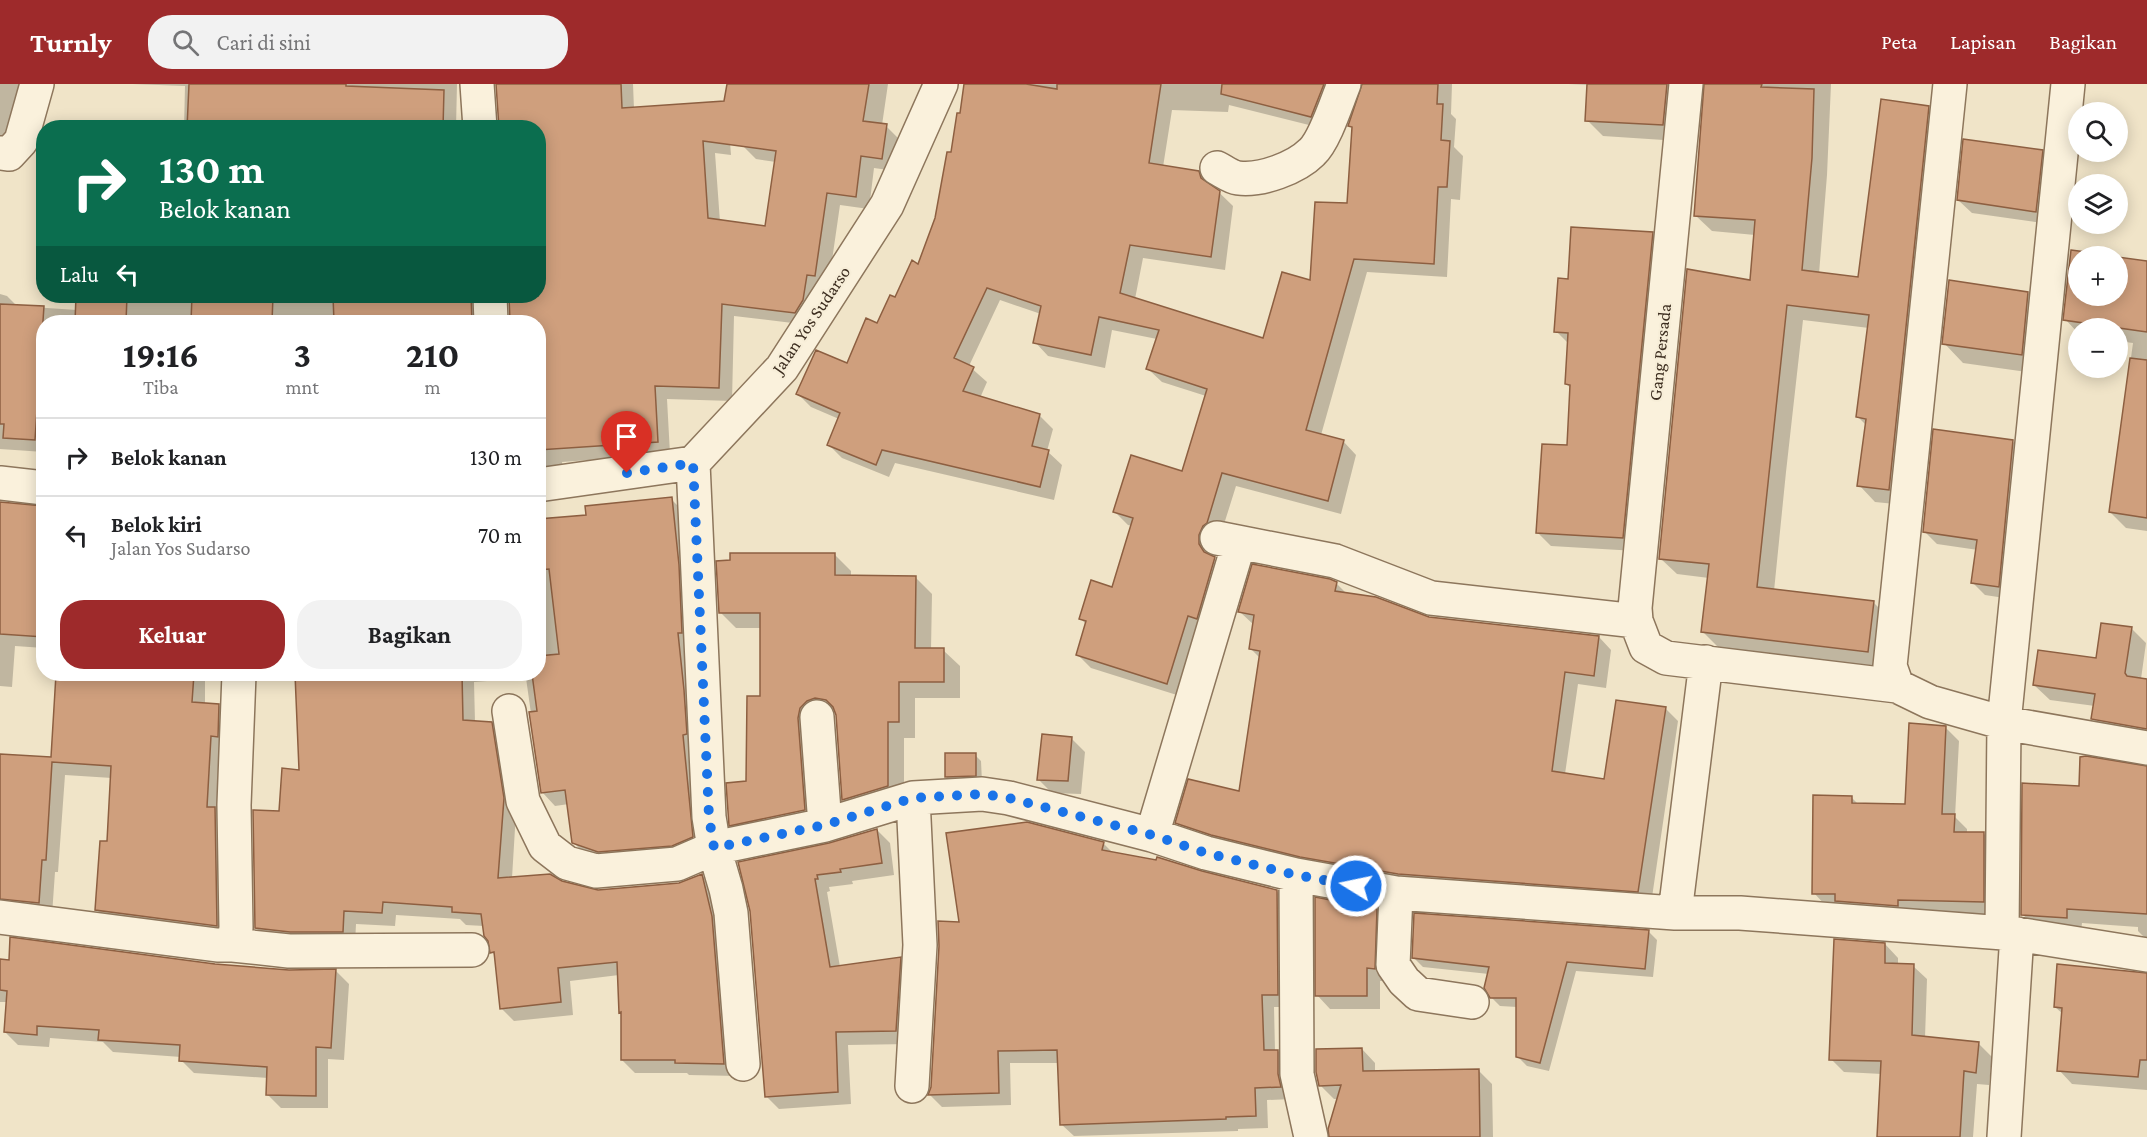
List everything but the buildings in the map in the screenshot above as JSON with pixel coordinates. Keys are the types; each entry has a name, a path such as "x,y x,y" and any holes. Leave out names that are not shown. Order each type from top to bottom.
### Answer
{"street":[{"path":"0,153 9,154 21,141 38,84"},
{"path":"477,84 479,120"},
{"name":"Jalan Yos Sudarso","path":"693,463 782,368 887,205 941,84"},
{"path":"1217,168 1236,178 1253,178 1270,175 1312,152 1331,119 1344,84"},
{"name":"Gang Persada","path":"1636,621 1635,608 1686,84"},
{"path":"1897,686 1890,666 1892,641 1950,84"},
{"path":"2004,1137 2009,933 2004,723 2068,84"},
{"path":"546,484 693,463 709,817 714,848 731,913 743,1064"},
{"path":"0,483 36,487"},
{"path":"1152,835 1228,540 1335,561 1431,598 1636,621 1646,647 1666,658 1897,686 1930,702 2004,723 2147,748"},
{"path":"1675,913 1706,662"},
{"path":"233,945 236,928 234,805 239,681"},
{"path":"509,711 523,801 545,846 567,863 596,871 677,864 714,848 825,825 913,798 982,794 1009,798 1152,835 1206,853 1296,875 1396,893 1675,913 1740,913 2009,933 2147,955"},
{"path":"818,717 825,825"},
{"path":"912,1086 920,945 913,798"},
{"path":"1296,875 1297,1074 1311,1137"},
{"path":"1396,893 1393,965 1404,981 1418,994 1472,1002"},
{"path":"0,917 217,945 290,951 472,950"}],"route":[{"path":"627,473 693,463 709,817 714,848 825,825 913,798 982,794 1009,798 1152,835 1206,853 1296,875 1356,886"}]}
